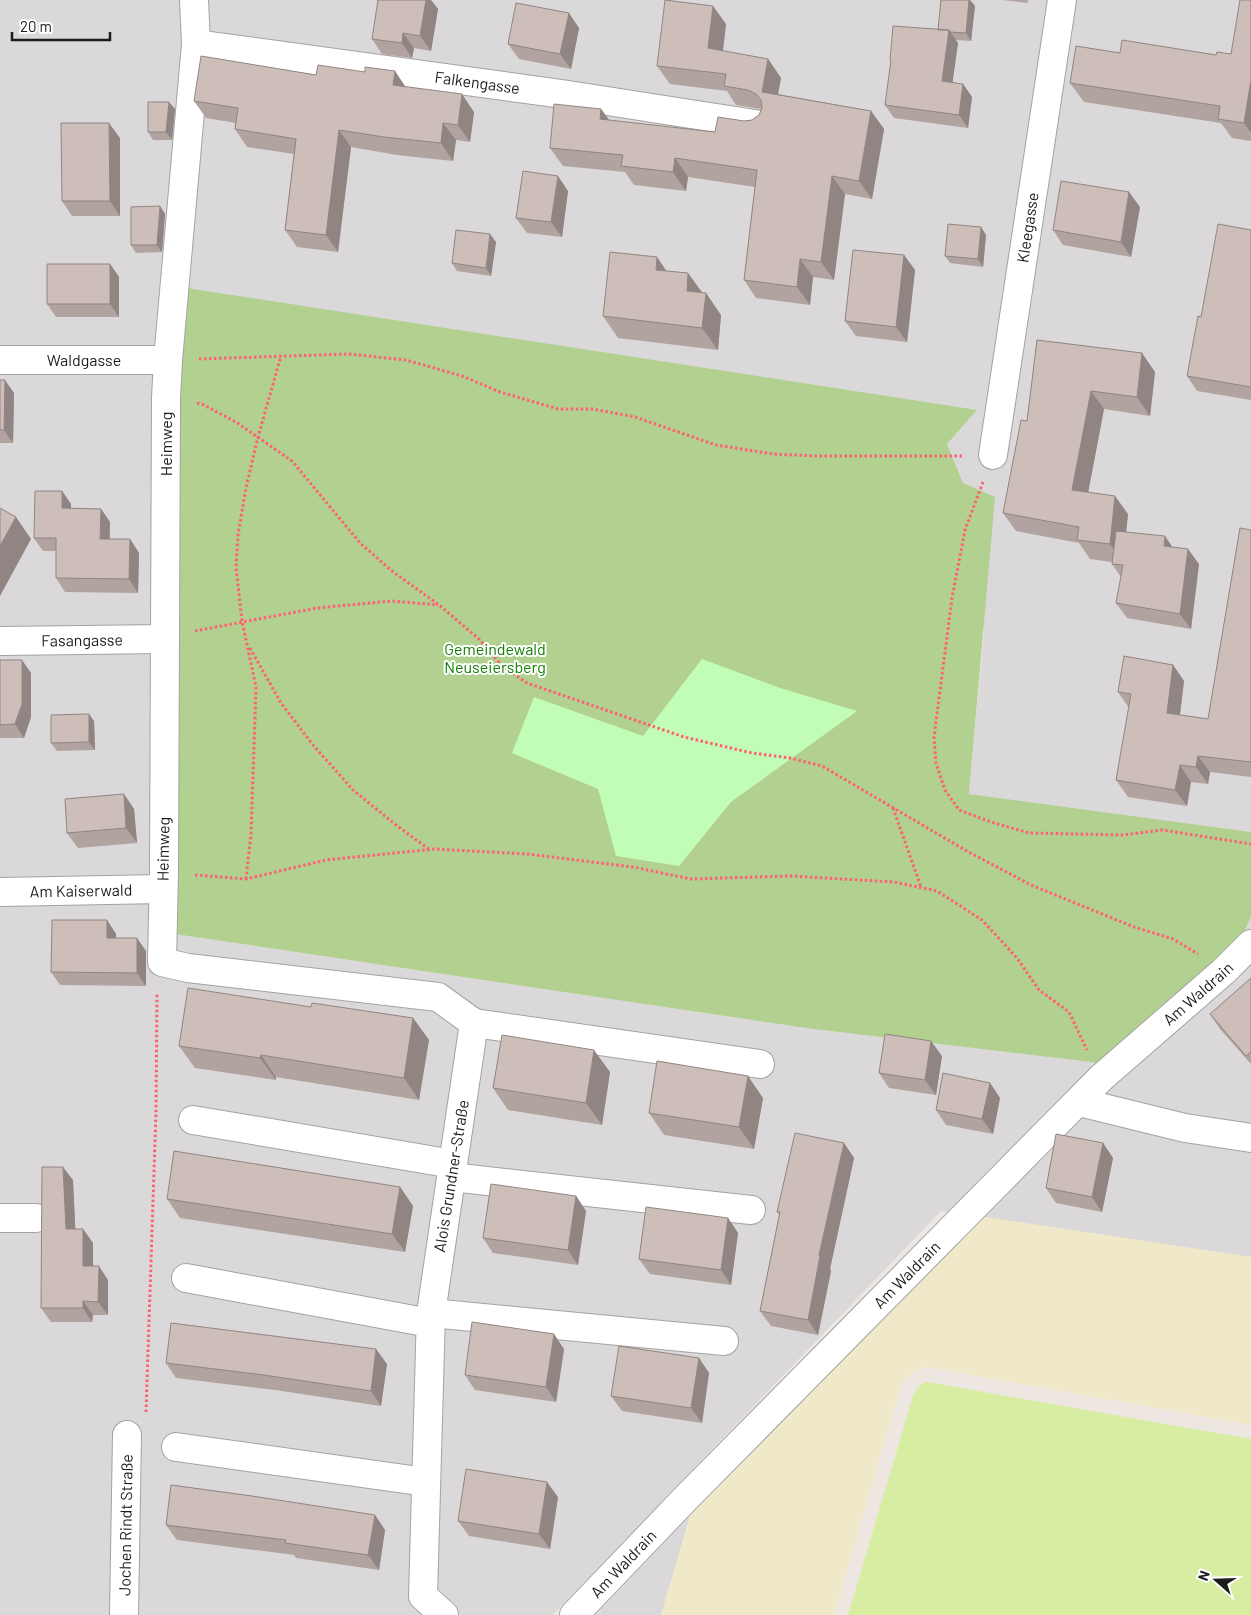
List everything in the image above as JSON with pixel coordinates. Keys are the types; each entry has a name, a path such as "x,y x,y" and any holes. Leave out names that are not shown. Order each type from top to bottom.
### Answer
{"street":[{"name":"Heimweg","path":"162,962 166,398 196,44 194,0"},
{"name":"Kleegasse","path":"993,456 1062,0"},
{"name":"Falkengasse","path":"196,44 562,94 758,124"},
{"name":"Waldgasse","path":"0,360 168,360"},
{"name":"Fasangasse","path":"0,641 165,640"},
{"name":"Am Kaiserwald","path":"0,892 163,881"},
{"name":"Am Waldrain","path":"574,1615 686,1498 1101,1078 1224,971 1251,944"},
{"path":"162,962 188,968 438,996 474,1023 760,1064"},
{"name":"Alois Grundner-Straße","path":"444,1615 423,1596 430,1318 474,1023"},
{"path":"1079,1102 1185,1128 1251,1138"},
{"path":"193,1120 452,1170 751,1210"},
{"path":"0,1218 36,1218"},
{"path":"186,1278 430,1318 724,1341"},
{"name":"Jochen Rindt Straße","path":"124,1615 136,1428"},
{"path":"176,1446 426,1482"}],"path":[{"path":"168,360 349,354 406,360 462,376 500,392 558,409 592,409 635,417 716,445 773,454 816,456 993,456 965,530 945,643 934,737 936,763 944,790 959,810 1029,833 1123,835 1162,830 1251,844"},
{"path":"246,879 251,834 256,687 242,622 236,567 238,535 246,488 258,437 281,356"},
{"path":"166,398 202,404 236,422 292,461 360,543 392,571 439,605 479,639 502,666 526,682 684,737 752,753 790,758 822,766 892,808 1031,885 1134,927 1173,939 1224,971"},
{"path":"165,640 206,628 317,608 392,601 439,605"},
{"path":"247,644 281,703 313,746 353,790 396,825 431,850"},
{"path":"892,808 921,888"},
{"path":"163,881 246,879 326,860 431,850 527,854 633,867 691,878 791,876 894,882 937,891 982,920 1017,958 1039,990 1069,1012 1101,1078"},
{"path":"136,1428 156,1112 157,973 162,962"}],"shaded area":[{"path":"0,0 1251,0 1251,832 969,794 984,633 963,483 947,444 976,411 168,933 806,1028 1243,934 1251,917 1251,1257 941,1211 553,1615 0,1615"},
{"path":"979,1216 1251,1257 1251,1425 927,1367 916,1370 905,1379 899,1391 834,1615 661,1615 690,1516"},
{"path":"690,1516 661,1615 596,1615"}],"green space":[{"name":"Gemeindewald Neuseiersberg","path":"174,286 977,410 947,444 963,483 995,497 969,794 1251,832 1251,917 1243,934 1170,1002 1099,1063 806,1028 168,933"},
{"path":"702,659 780,688 857,711 731,802 679,866 616,856 598,789 512,753 534,697 643,736"},
{"path":"927,1382 1251,1439 1251,1615 848,1615 913,1396 918,1387"}],"building":[{"path":"378,0 426,0 420,36 403,33 402,43 372,39"},
{"path":"665,0 713,6 708,48 768,59 762,92 871,111 859,181 832,176 821,262 800,259 797,287 744,280 757,170 675,158 673,172 621,166 623,155 550,148 554,104 601,109 600,119 715,132 718,117 744,121 752,120 759,115 762,108 761,100 756,94 748,90 724,86 726,74 657,66"},
{"path":"941,0 969,0 966,33 938,30"},
{"path":"1240,0 1251,0 1251,80 1244,123 1218,119 1220,106 1070,83 1076,46 1120,53 1122,40 1216,55 1217,52 1231,54"},
{"path":"516,3 569,13 560,54 508,44"},
{"path":"893,26 949,30 942,81 963,84 959,115 885,105"},
{"path":"201,56 316,75 318,65 365,72 365,67 395,71 393,85 462,94 458,125 443,123 441,143 339,130 326,235 285,230 296,139 235,129 238,108 194,101"},
{"path":"148,102 169,102 166,132 148,132"},
{"path":"61,123 109,123 110,201 62,201"},
{"path":"523,171 558,176 551,222 516,218"},
{"path":"1061,181 1129,192 1121,242 1053,230"},
{"path":"160,206 157,245 131,245 131,207"},
{"path":"948,224 981,227 978,259 945,256"},
{"path":"1218,224 1251,230 1251,387 1187,376 1198,316 1201,317"},
{"path":"456,230 490,234 486,268 452,263"},
{"path":"853,250 904,255 896,327 845,321"},
{"path":"610,252 657,257 656,270 688,273 687,291 706,293 702,328 603,316"},
{"path":"47,264 110,264 110,304 47,304"},
{"path":"1037,340 1142,353 1137,397 1091,391 1072,490 1115,496 1110,544 1077,540 1079,527 1003,513 1021,420 1027,421"},
{"path":"0,380 5,380 4,430 0,430"},
{"path":"35,491 62,491 62,508 101,509 100,539 130,539 129,579 56,578 56,538 34,538"},
{"path":"0,508 16,517 0,546"},
{"path":"1240,528 1251,530 1251,762 1198,756 1196,767 1180,765 1175,790 1116,780 1131,694 1118,692 1124,656 1173,665 1167,713 1208,719"},
{"path":"1116,531 1165,536 1164,546 1188,549 1180,614 1116,603 1123,565 1112,564"},
{"path":"0,660 22,660 22,704 15,724 0,725"},
{"path":"89,714 89,742 51,743 51,715"},
{"path":"124,794 126,828 67,833 65,799"},
{"path":"52,920 107,920 107,938 137,938 137,973 51,972"},
{"path":"1251,978 1251,1052 1246,1056 1210,1014"},
{"path":"188,988 311,1007 312,1003 413,1018 404,1078 261,1055 260,1058 179,1046"},
{"path":"885,1034 931,1041 925,1080 879,1073"},
{"path":"502,1035 594,1050 586,1103 493,1088"},
{"path":"657,1061 748,1076 739,1127 649,1113"},
{"path":"943,1073 990,1083 982,1119 936,1110"},
{"path":"795,1133 844,1143 819,1255 808,1320 760,1311 780,1212 777,1212"},
{"path":"1056,1134 1103,1143 1092,1197 1046,1188"},
{"path":"174,1151 400,1187 392,1234 167,1199"},
{"path":"42,1167 63,1167 66,1229 83,1229 83,1266 99,1266 98,1302 83,1301 83,1308 41,1308"},
{"path":"491,1184 576,1196 568,1250 483,1238"},
{"path":"646,1207 728,1218 721,1270 639,1259"},
{"path":"472,1322 554,1334 546,1387 465,1375"},
{"path":"171,1323 376,1349 371,1391 166,1363"},
{"path":"619,1346 699,1358 691,1408 611,1396"},
{"path":"466,1469 547,1482 539,1534 458,1521"},
{"path":"171,1485 375,1515 368,1555 285,1543 286,1540 166,1525"}]}
